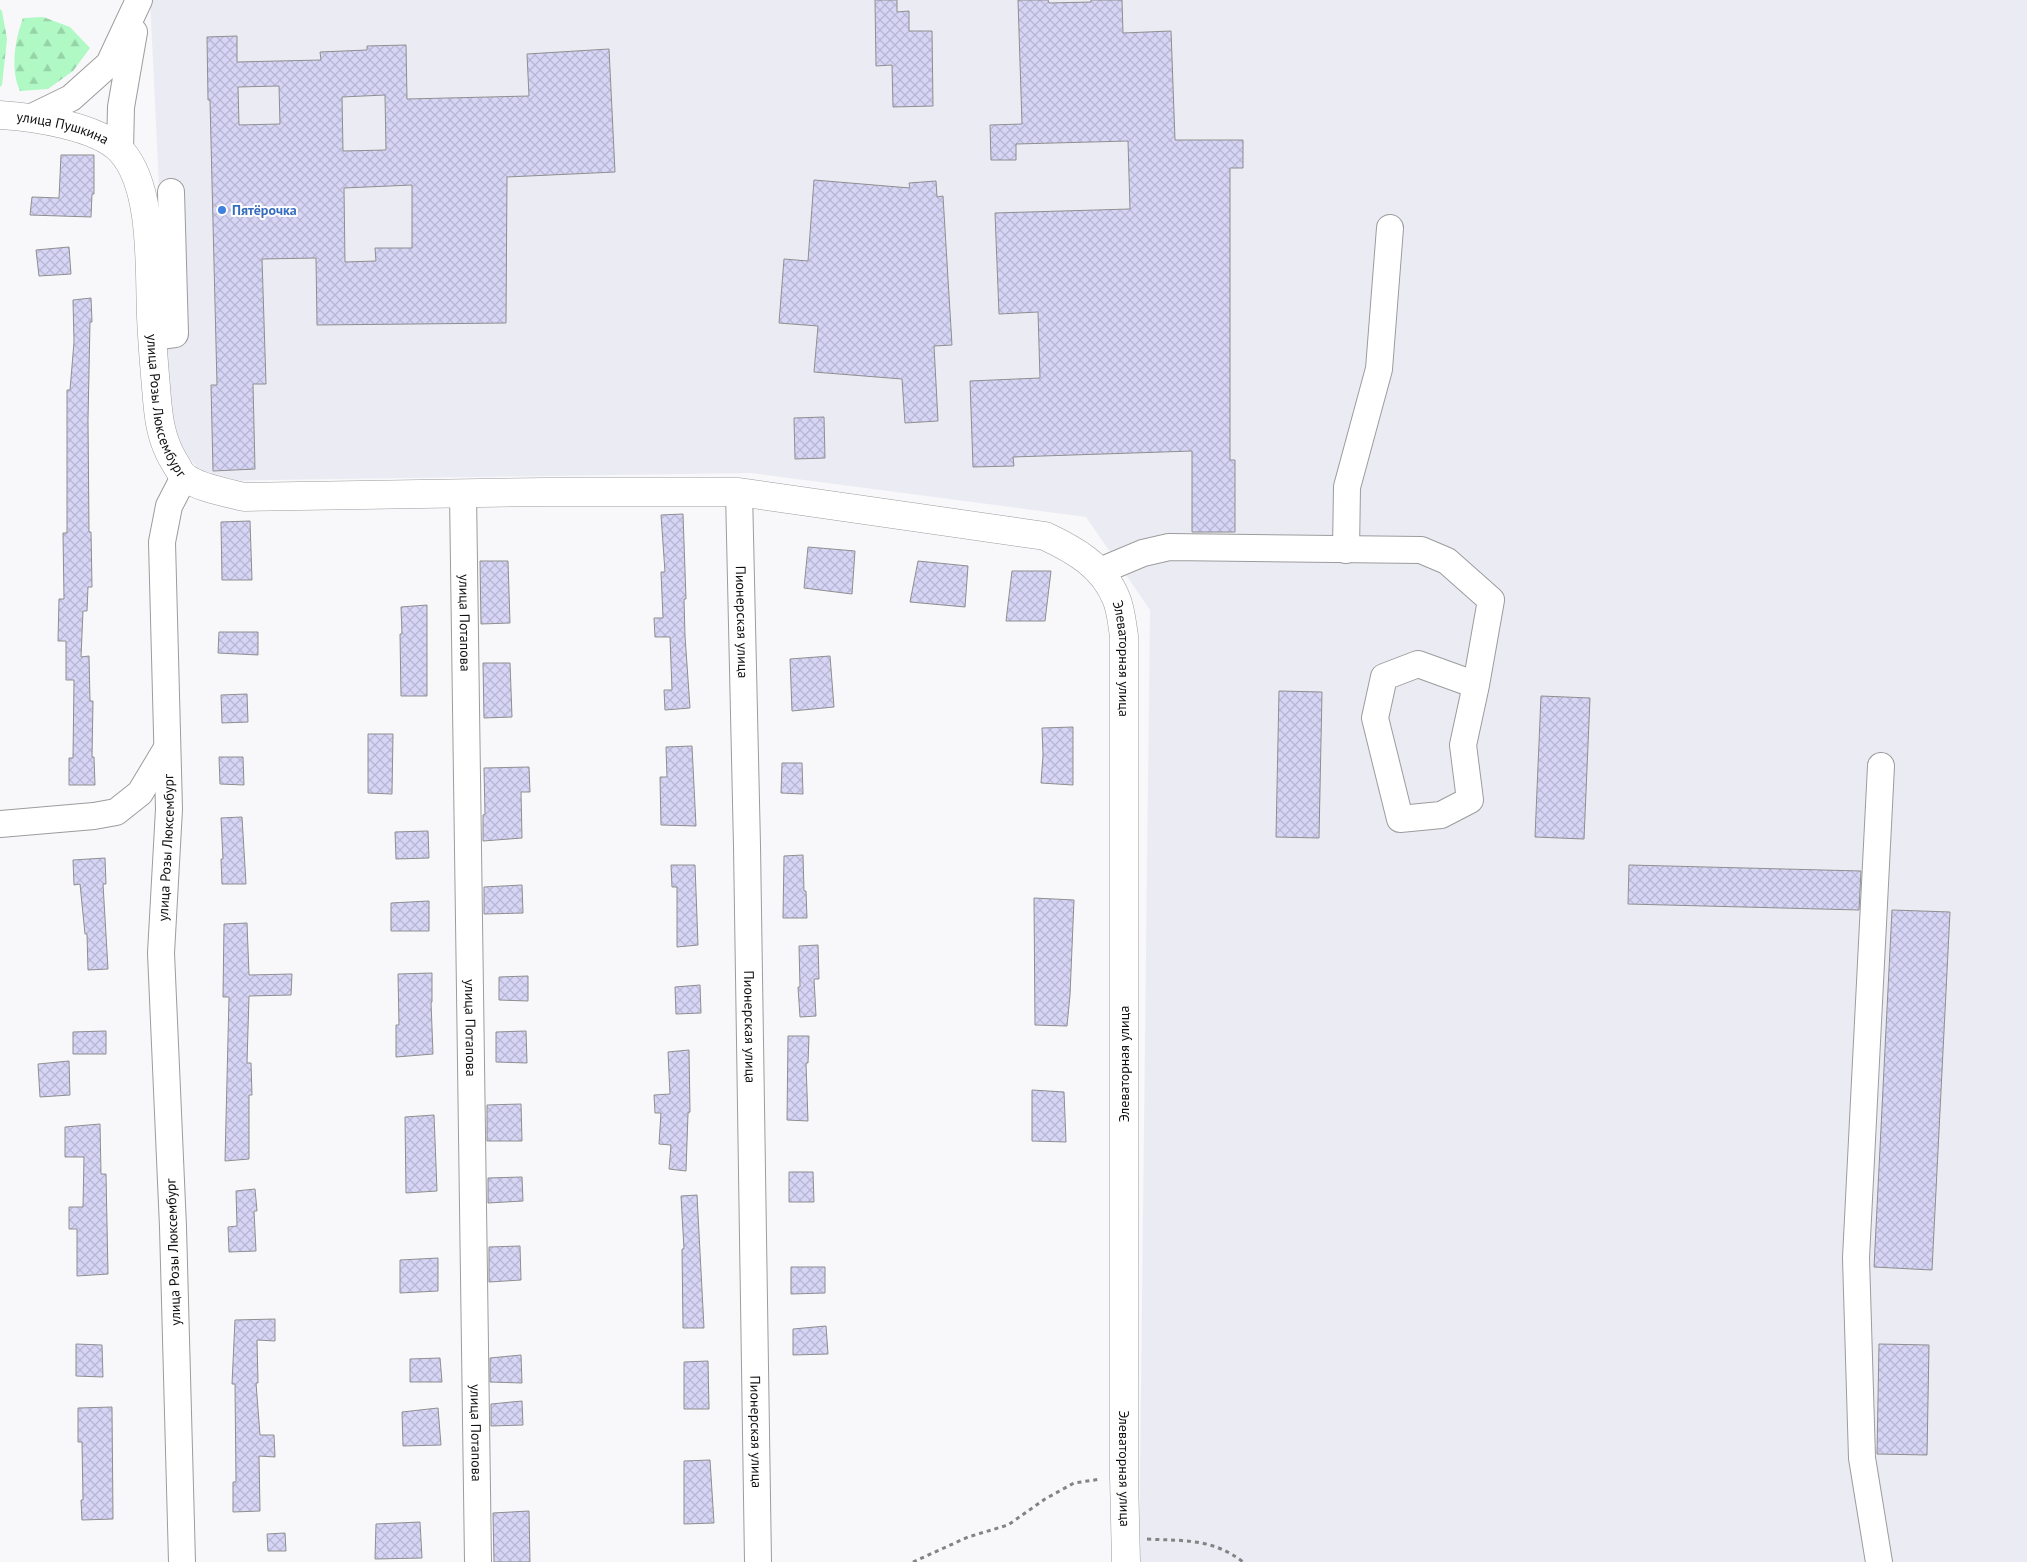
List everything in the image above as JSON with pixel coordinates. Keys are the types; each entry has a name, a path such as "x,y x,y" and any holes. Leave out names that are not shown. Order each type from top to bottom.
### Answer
{"main road":[{"name":"улица Пушкина","path":"0,115 32,117 94,133 120,150"},
{"name":"улица Розы Люксембург","path":"120,150 131,164 142,192 147,228 152,337 159,424 167,450 184,477"},
{"name":"Элеваторная улица","path":"184,477 210,489 244,497 463,493 739,492 1045,536 1072,548 1100,571 1117,599 1124,636 1125,1550"}],"street":[{"path":"32,117 71,98 109,64 140,0"},
{"path":"120,150 121,107 140,0"},
{"path":"152,337 175,334 171,192"},
{"path":"1346,550 1347,487 1379,369 1390,228"},
{"name":"улица Розы Люксембург","path":"182,1562 173,1227 161,953 169,809 162,542 168,506 184,477"},
{"name":"Пионерская улица","path":"739,492 758,1562"},
{"name":"улица Потапова","path":"463,493 478,1562"},
{"path":"1100,571 1142,553 1169,547 1421,550 1447,560 1491,600 1476,685 1463,745 1470,800 1441,815 1400,819 1375,718 1384,677 1418,664 1476,685"},
{"path":"0,824 94,816 116,812 140,793 168,748"},
{"path":"1879,1562 1862,1458 1856,1258 1881,766"}],"path":[{"path":"913,1562 968,1537 1008,1525 1045,1500 1074,1484 1124,1476"},
{"path":"1125,1550 1202,1543 1219,1546 1244,1562"}],"shaded area":[{"path":"150,0 2027,0 2027,1562 1139,1562 1150,610 1086,517 751,473 208,481 171,435"}],"green space":[{"path":"0,9 7,39 2,85 0,87"},
{"path":"43,17 70,27 90,48 73,71 48,89 20,91 14,64 20,27 23,18"}],"building":[{"path":"875,0 897,0 897,12 909,11 909,31 932,31 933,106 893,107 892,65 876,66"},
{"path":"1018,0 1048,0 1049,3 1122,0 1123,33 1171,31 1175,140 1243,140 1243,168 1230,168 1230,460 1235,460 1235,532 1192,532 1192,451 1013,457 1014,466 973,467 970,381 1040,378 1038,312 999,314 995,213 1130,209 1128,141 1016,144 1016,160 991,160 990,125 1022,124"},
{"path":"237,36 237,62 321,60 320,52 367,50 367,46 406,45 407,99 529,96 527,54 609,49 615,172 507,177 506,323 317,325 316,258 262,259 266,384 253,384 255,469 213,471 211,385 217,385 207,37","holes":["279,86 280,124 239,125 238,87","385,95 386,150 343,151 342,97","412,185 412,248 375,248 376,261 345,262 344,188"]},
{"path":"61,155 94,155 94,194 92,194 91,217 30,215 32,197 59,198"},
{"path":"814,180 910,188 909,183 936,181 937,197 943,196 952,345 934,346 938,421 905,423 902,379 814,372 818,326 779,323 784,259 808,261"},
{"path":"69,247 71,274 39,276 36,250"},
{"path":"91,298 92,322 90,322 88,420 89,532 91,532 92,587 88,587 87,611 83,611 81,657 89,656 90,701 93,701 92,757 94,757 95,785 69,785 69,758 73,758 74,680 66,680 66,641 58,641 59,599 64,599 63,533 67,533 67,390 70,390 74,342 73,300"},
{"path":"824,417 825,458 795,459 794,418"},
{"path":"683,514 686,599 684,599 685,636 690,708 665,710 664,690 672,690 670,637 655,637 654,618 663,618 661,572 665,572 661,515"},
{"path":"250,521 252,580 222,580 221,522"},
{"path":"808,547 855,551 852,594 804,588"},
{"path":"480,561 508,561 510,623 481,624"},
{"path":"918,561 968,566 965,607 910,602"},
{"path":"1012,571 1051,571 1045,621 1006,621"},
{"path":"427,605 427,696 401,696 401,607"},
{"path":"219,632 258,632 258,655 218,653"},
{"path":"830,656 834,707 792,711 790,659"},
{"path":"483,663 510,663 512,717 484,718"},
{"path":"1279,691 1322,692 1319,838 1276,837"},
{"path":"247,694 248,722 222,723 221,695"},
{"path":"1541,696 1590,698 1584,839 1535,837"},
{"path":"1073,727 1073,785 1041,783 1042,728"},
{"path":"368,734 393,734 392,794 368,793"},
{"path":"692,746 696,826 661,825 660,777 667,777 666,747"},
{"path":"219,757 243,757 244,785 220,784"},
{"path":"782,763 802,763 803,794 781,793"},
{"path":"529,767 530,792 521,792 522,838 483,841 483,815 485,814 484,768"},
{"path":"242,817 246,884 222,884 221,818"},
{"path":"428,831 429,858 396,859 395,832"},
{"path":"803,855 807,918 783,918 784,856"},
{"path":"105,858 106,884 103,884 108,969 88,970 87,934 85,934 80,884 74,885 73,860"},
{"path":"671,865 695,865 698,945 677,947 677,887 672,887"},
{"path":"1629,865 1861,871 1859,910 1628,904"},
{"path":"522,885 523,913 484,914 484,887"},
{"path":"1034,898 1074,900 1067,1026 1035,1025"},
{"path":"429,901 429,931 391,931 391,903"},
{"path":"1892,910 1950,912 1932,1270 1874,1267"},
{"path":"247,923 249,975 292,974 291,995 249,996 247,1063 251,1063 252,1095 249,1095 249,1159 225,1161 229,997 223,997 224,924"},
{"path":"818,945 819,979 814,979 816,1016 800,1017 798,987 800,987 799,946"},
{"path":"432,973 433,1054 396,1057 396,1025 399,1025 398,974"},
{"path":"528,976 528,1001 499,1000 499,977"},
{"path":"700,985 701,1013 676,1014 675,987"},
{"path":"106,1031 106,1054 73,1054 73,1032"},
{"path":"526,1031 527,1063 496,1062 496,1032"},
{"path":"788,1036 809,1036 808,1063 806,1063 808,1121 787,1120"},
{"path":"689,1050 690,1112 688,1113 686,1171 669,1169 671,1145 659,1144 661,1113 655,1113 654,1095 670,1094 668,1052"},
{"path":"69,1061 70,1095 40,1097 38,1064"},
{"path":"1032,1090 1064,1092 1066,1142 1032,1141"},
{"path":"521,1104 522,1141 487,1141 487,1105"},
{"path":"434,1115 437,1191 406,1193 405,1117"},
{"path":"100,1124 101,1174 106,1174 108,1274 77,1276 77,1229 69,1229 69,1207 83,1207 84,1157 65,1157 65,1127"},
{"path":"789,1172 813,1172 814,1202 789,1202"},
{"path":"522,1177 523,1201 488,1203 488,1178"},
{"path":"255,1189 257,1211 254,1211 256,1251 229,1252 228,1227 237,1226 236,1191"},
{"path":"697,1195 704,1328 683,1328 682,1249 684,1249 681,1196"},
{"path":"520,1246 521,1280 489,1282 489,1247"},
{"path":"438,1258 438,1291 400,1293 400,1260"},
{"path":"791,1267 825,1267 825,1293 791,1294"},
{"path":"275,1319 275,1341 257,1340 258,1383 256,1383 260,1435 274,1435 275,1457 259,1456 260,1511 233,1512 233,1482 236,1482 235,1384 232,1384 235,1320"},
{"path":"826,1326 828,1354 793,1355 793,1329"},
{"path":"76,1344 102,1345 103,1377 76,1376"},
{"path":"1879,1344 1929,1345 1927,1455 1877,1454"},
{"path":"521,1355 522,1383 490,1382 490,1358"},
{"path":"440,1358 442,1382 410,1382 410,1359"},
{"path":"708,1361 709,1409 684,1409 684,1362"},
{"path":"522,1401 523,1425 491,1426 491,1404"},
{"path":"112,1407 113,1519 82,1520 82,1442 78,1442 78,1408"},
{"path":"438,1408 441,1445 403,1446 402,1412"},
{"path":"710,1460 714,1523 684,1524 684,1461"},
{"path":"529,1511 530,1562 494,1562 493,1513"},
{"path":"420,1522 422,1558 375,1559 376,1524"},
{"path":"285,1533 286,1551 268,1551 267,1534"}],"place":[{"name":"Пятёрочка","path":"222,210"}]}
